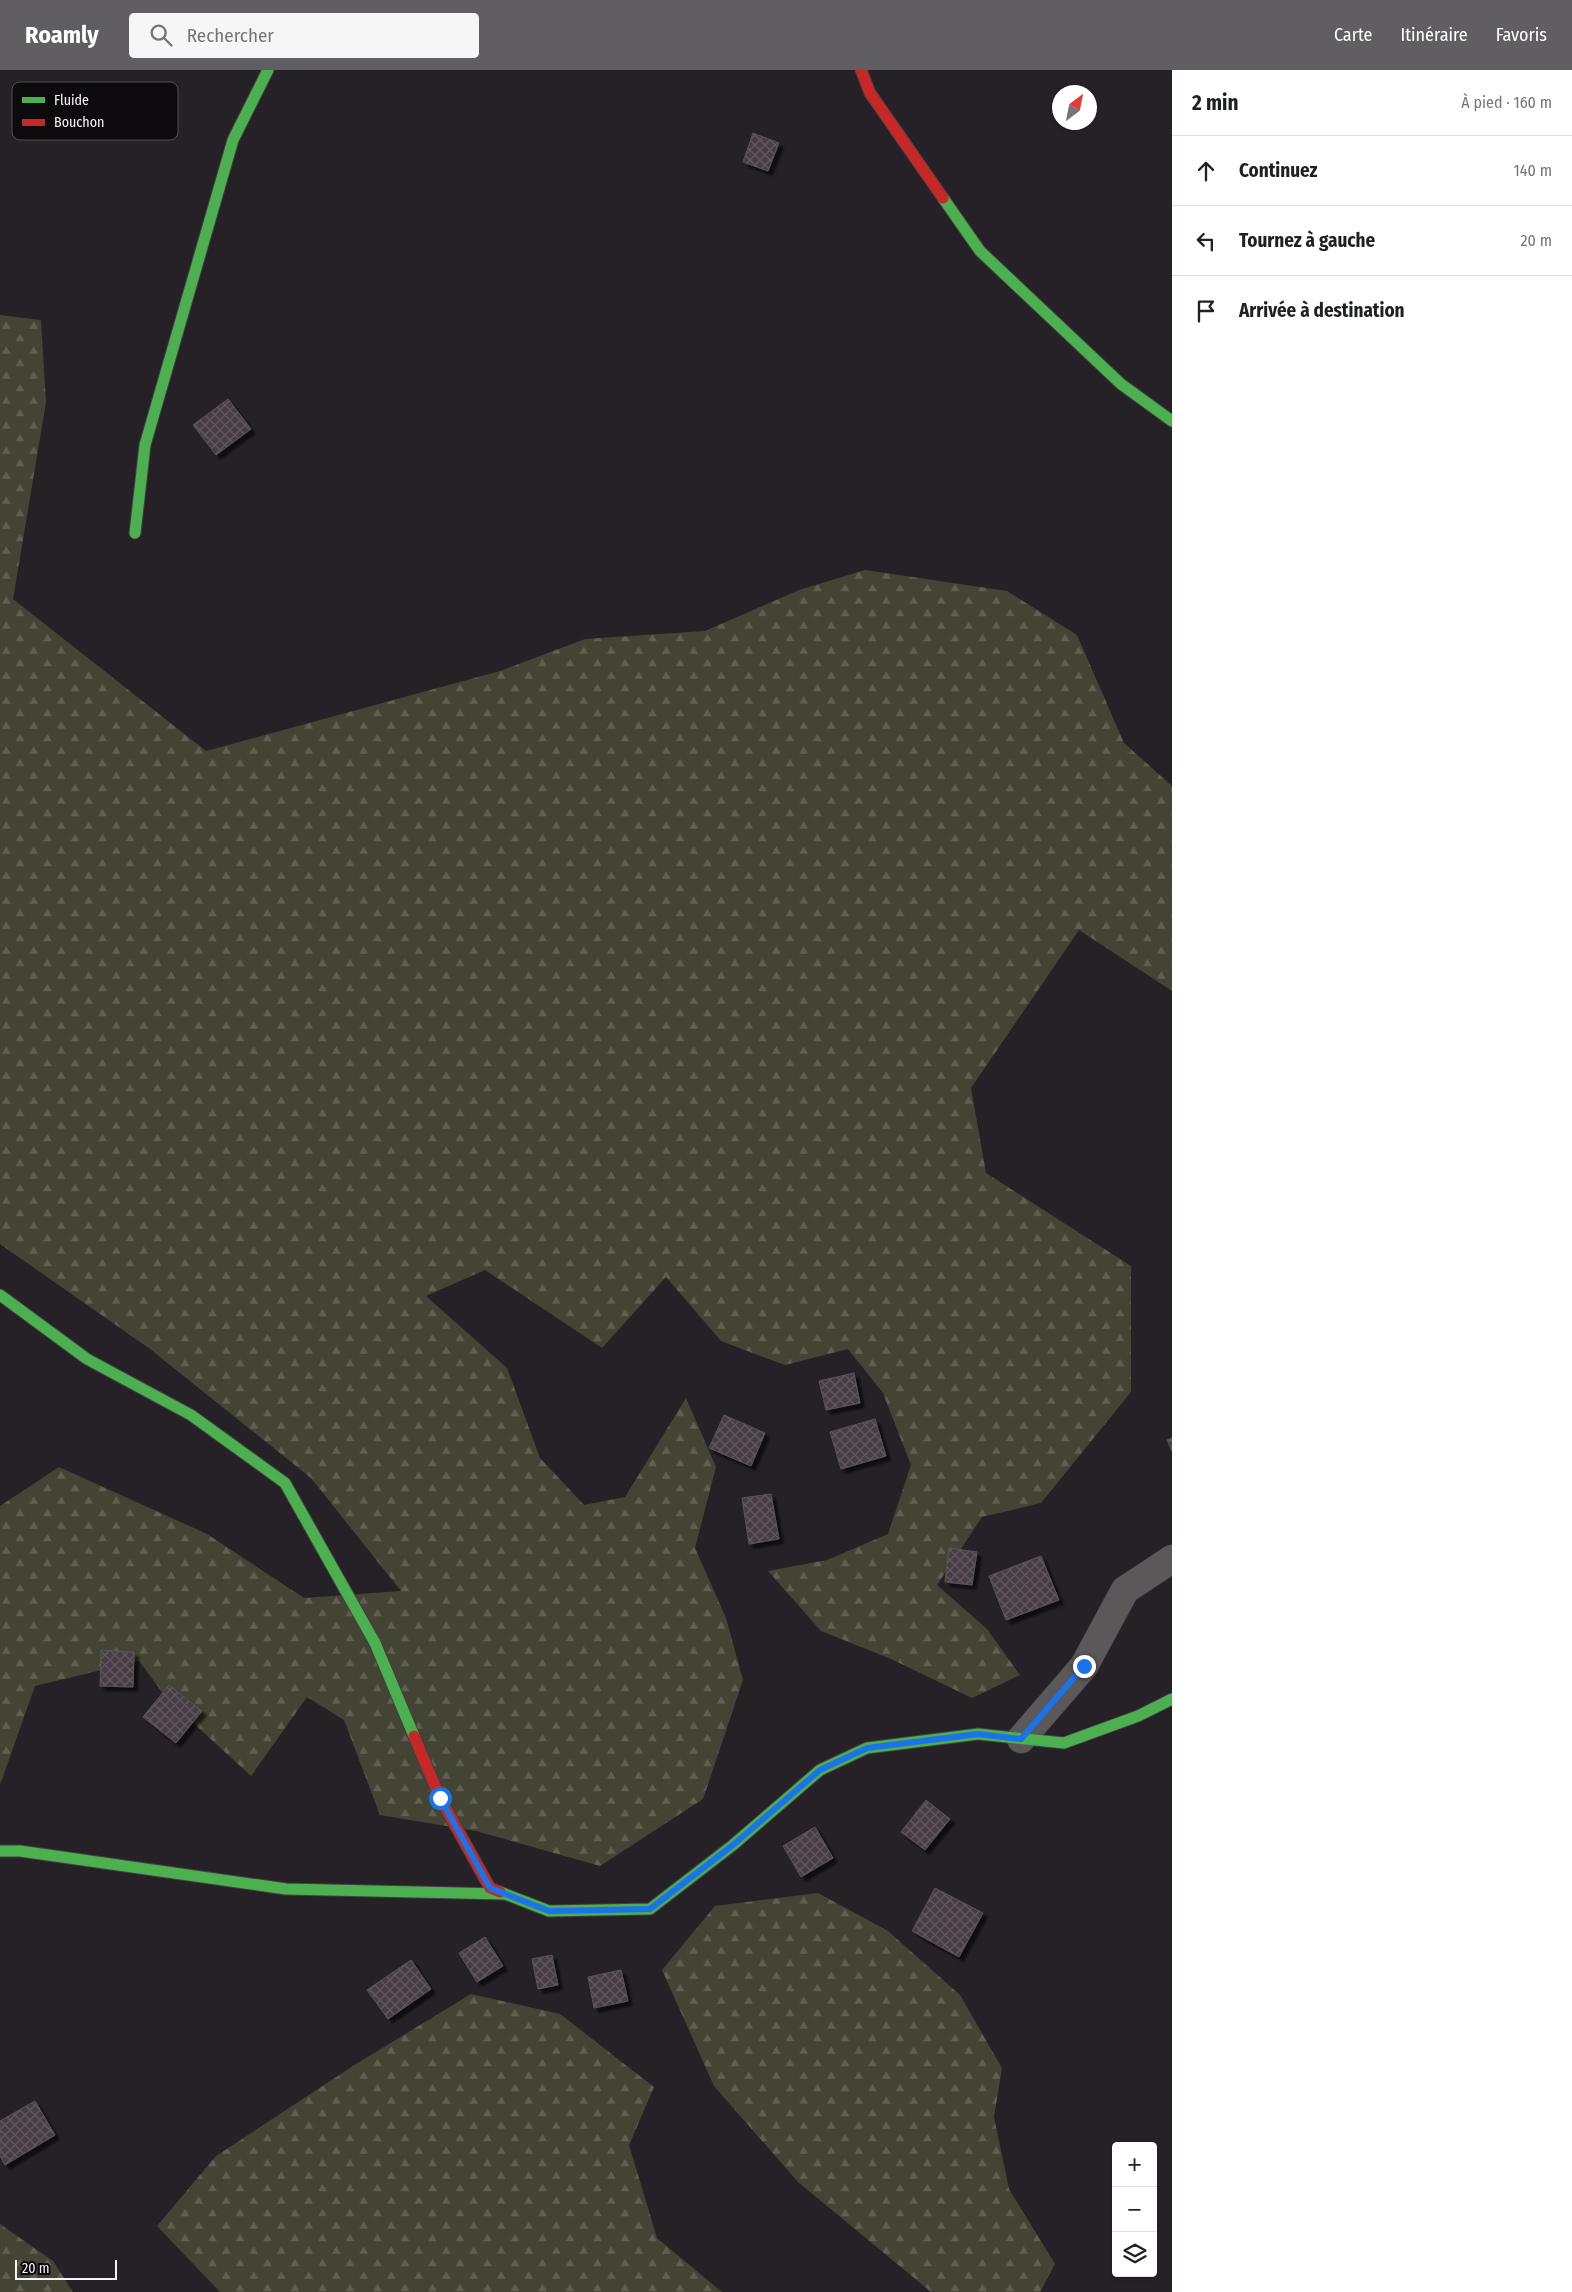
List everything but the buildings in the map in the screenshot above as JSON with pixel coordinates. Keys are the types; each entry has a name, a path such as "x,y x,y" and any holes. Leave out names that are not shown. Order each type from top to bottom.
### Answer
{"street":[{"path":"134,533 145,445 233,140 268,70"},
{"path":"860,70 870,93 980,251 1121,384 1172,421"},
{"path":"0,1295 87,1359 191,1415 285,1483 375,1643 440,1798 490,1888 549,1911 650,1909 733,1845 820,1770 867,1748 978,1734 1064,1743 1138,1716 1172,1699"},
{"path":"1021,1739 1084,1666 1125,1590 1172,1559"},
{"path":"0,1851 20,1851 286,1889 503,1894"}],"green space":[{"path":"0,315 41,320 46,402 13,599 206,751 500,671 585,639 705,631 799,590 865,570 1007,591 1077,635 1124,743 1172,786 1172,991 1079,930 971,1088 986,1173 1131,1266 1131,1392 1041,1503 982,1517 937,1585 987,1629 1020,1675 972,1698 891,1659 821,1631 768,1571 827,1560 888,1534 911,1465 883,1393 848,1349 785,1365 721,1341 666,1277 602,1348 485,1270 426,1296 507,1368 540,1458 584,1505 625,1497 686,1398 716,1467 695,1548 726,1618 743,1680 703,1799 600,1866 476,1831 380,1815 344,1720 307,1697 251,1776 168,1700 139,1661 35,1686 0,1785 0,1506 59,1467 207,1534 304,1598 401,1591 311,1478 150,1349 0,1244"},
{"path":"818,1893 888,1931 960,1995 1002,2068 994,2117 1009,2189 1055,2264 1040,2292 931,2292 798,2182 714,2086 662,1970 715,1906"},
{"path":"471,1994 560,2014 654,2087 629,2145 657,2238 722,2292 220,2292 157,2226 216,2156 356,2064"},
{"path":"0,2224 53,2261 73,2292 0,2292"}],"traffic: fast":[{"path":"135,533 145,445 233,140 268,70"},
{"path":"943,198 980,251 1121,384 1172,421"},
{"path":"0,1295 87,1359 191,1415 285,1483 375,1643 414,1736"},
{"path":"500,1892 549,1911 650,1909 733,1845 820,1770 867,1748 978,1734 1064,1743 1138,1716 1172,1699"},
{"path":"0,1851 20,1851 286,1889 503,1894"}],"traffic: jam":[{"path":"861,70 870,93 943,198"},
{"path":"414,1736 440,1798 490,1888 500,1892"}],"route":[{"path":"440,1798 490,1888 549,1911 650,1909 733,1845 820,1770 867,1748 978,1734 1021,1739 1084,1666"}]}
